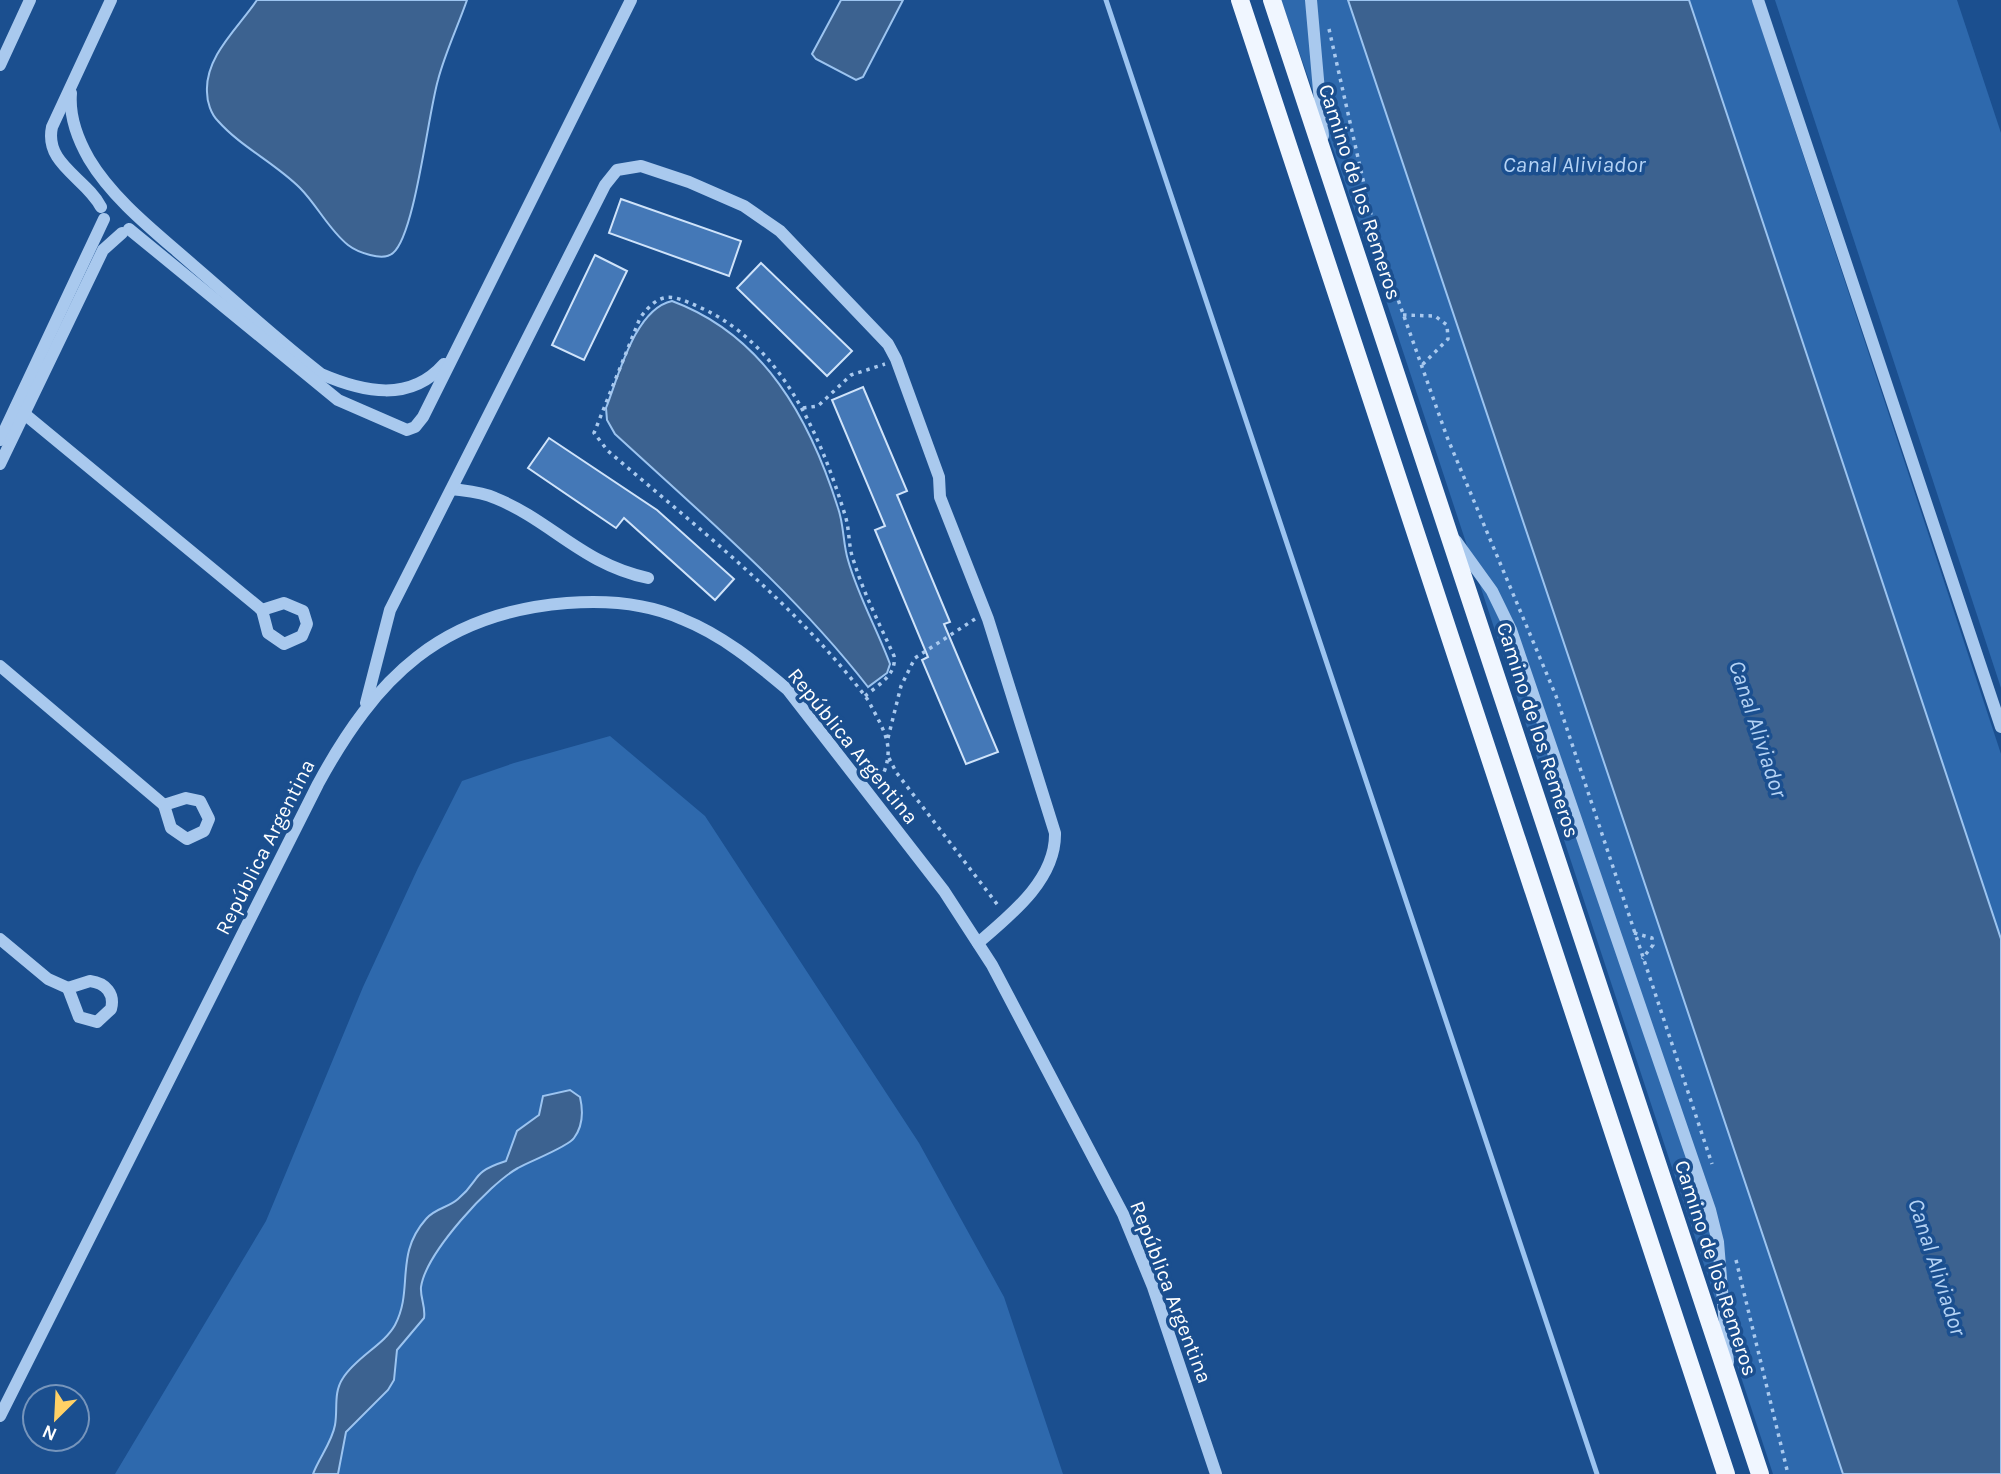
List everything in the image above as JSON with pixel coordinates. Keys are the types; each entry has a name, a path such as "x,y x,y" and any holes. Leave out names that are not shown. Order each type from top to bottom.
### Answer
{"main road":[{"path":"1240,0 1726,1474"},
{"name":"Camino de los Remeros","path":"1272,0 1760,1474"}],"street":[{"path":"0,65 30,0"},
{"path":"111,0 71,93 52,127 50,147 63,166 90,190 106,225 125,231 338,400 396,428 407,430 415,427 423,417 631,0"},
{"path":"1311,0 1324,157"},
{"path":"1758,0 2001,727"},
{"path":"71,93 71,114 78,137 90,160 117,194 321,374 347,385 382,392 413,386 436,373 453,354"},
{"path":"364,709 390,610 604,185 617,170 641,166 689,181 744,206 780,231 888,344 897,359 939,477 940,498 985,612 1055,833 1056,851 1050,867 1008,918 978,943"},
{"path":"0,464 102,213 106,196 117,194"},
{"path":"0,440 20,410 103,250 125,231 137,214"},
{"path":"20,410 262,610"},
{"path":"452,489 492,496 514,507 597,561 618,572 648,578"},
{"path":"1447,529 1492,591 1511,630 1710,1210 1718,1242 1730,1383"},
{"name":"República Argentina","path":"0,1416 318,784 364,709 393,677 427,648 469,625 511,611 545,605 620,603 681,618 727,642 788,690 944,891 978,943 1123,1214 1153,1287 1216,1474"},
{"path":"0,666 164,805"},
{"path":"0,939 48,979 68,988"}],"path":[{"path":"865,696 889,676 895,666 894,656 853,560 846,518 803,408 748,337 708,311 675,296 655,302 640,318 594,433 608,451 739,563 836,657 865,696 888,738"},
{"path":"1403,315 1435,316 1447,325 1448,339 1421,366"},
{"path":"803,408 818,406 851,375 897,359"},
{"path":"985,612 915,658 901,685 888,738 889,758 896,772 1008,918"},
{"path":"869,794 878,784 889,758"},
{"path":"1632,932 1652,938 1653,945 1642,960"}],"shaded area":[{"path":"1281,0 1348,0 1843,1474 1773,1474 1389,309"},
{"path":"1689,0 1752,0 2001,754 2001,939"},
{"path":"1775,0 1957,0 2001,133 2001,688"},
{"path":"610,736 705,816 919,1143 1004,1297 1063,1474 115,1474 266,1221 363,987 462,781"}],"water":[{"path":"257,0 467,0 438,80 408,223 401,242 389,256 370,255 348,245 300,188 237,139 211,111 207,92 211,66"},
{"path":"841,0 903,0 863,77 856,80 816,59 812,54"},
{"name":"Canal Aliviador","path":"1348,0 1689,0 2001,939 2001,1474 1843,1474"},
{"path":"672,301 704,316 733,335 758,358 779,384 813,443 840,514 852,573 890,664 887,673 868,687 779,587 615,434 607,420 606,408 638,330 648,316"},
{"path":"570,1090 580,1097 582,1107 581,1123 574,1138 564,1146 506,1176 476,1204 446,1239 425,1273 421,1287 424,1318 397,1350 394,1380 388,1390 346,1432 338,1474 313,1474 333,1431 337,1395 343,1378 395,1325 403,1298 407,1259 416,1232 430,1215 458,1199 486,1169 506,1161 517,1131 539,1115 543,1096"}],"building":[{"path":"621,199 741,241 729,276 609,233"},
{"path":"595,255 627,271 584,360 552,345"},
{"path":"761,263 852,351 827,376 737,288"},
{"path":"863,387 907,491 897,495 950,622 944,624 998,752 966,764 922,660 928,657 875,530 885,526 832,400"},
{"path":"549,438 657,510 734,579 715,600 624,518 616,528 528,468"}],"waterway":[{"path":"1106,0 1597,1474"}]}
